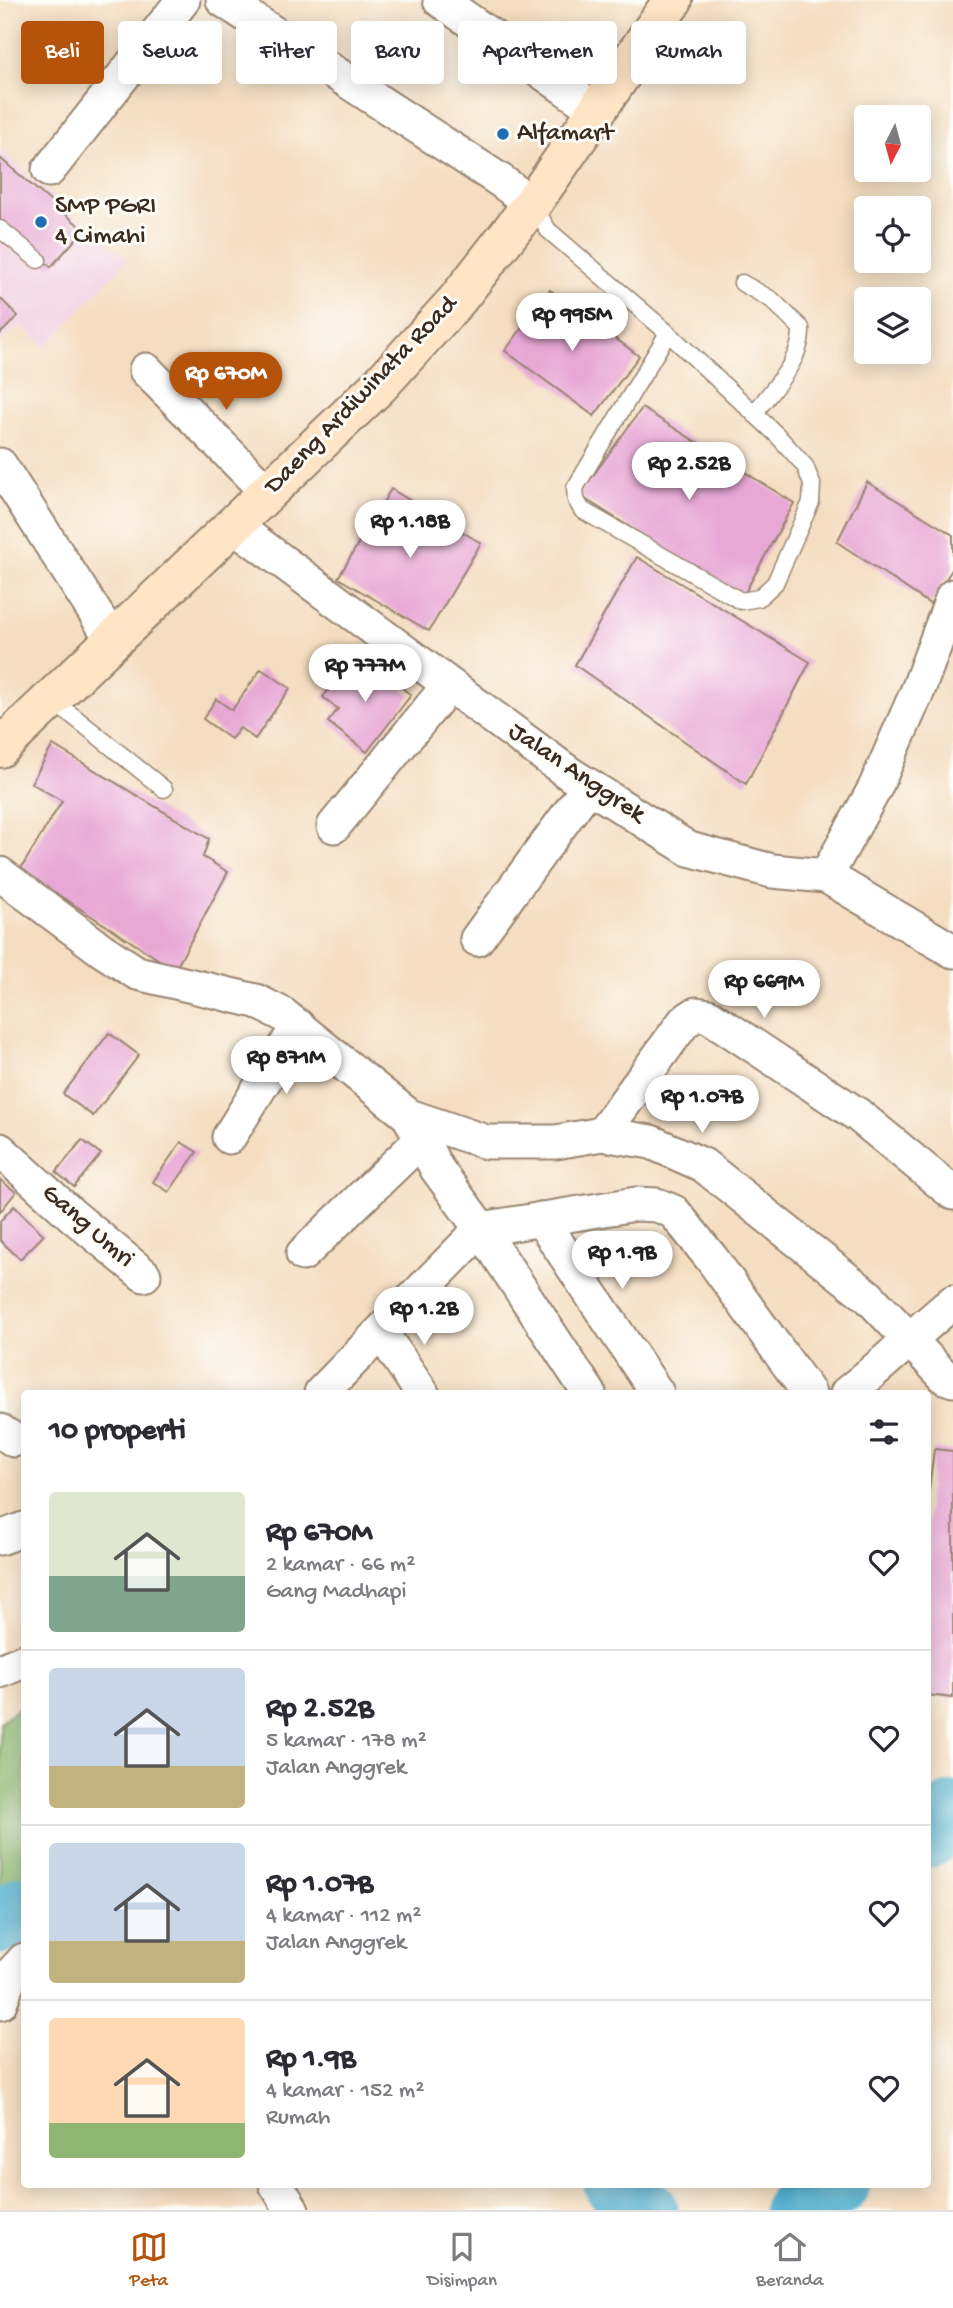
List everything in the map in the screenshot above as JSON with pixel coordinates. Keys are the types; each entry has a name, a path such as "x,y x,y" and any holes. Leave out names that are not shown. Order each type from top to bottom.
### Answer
{"main road":[{"name":"Daeng Ardiwinata Road","path":"0,748 379,386 457,300 532,204 596,110 661,5"}],"street":[{"path":"44,177 183,0"},
{"path":"223,0 501,180 532,204"},
{"path":"440,0 596,110"},
{"path":"146,370 267,492"},
{"path":"0,465 112,639"},
{"name":"Jalan Anggrek","path":"233,525 570,774 689,849 772,871 826,876 953,951"},
{"path":"826,876 875,788 918,690 953,596"},
{"path":"334,826 449,685"},
{"path":"477,939 589,786"},
{"path":"0,874 137,973 256,1001 282,1014 415,1128 437,1169 481,1229 587,1390"},
{"path":"602,1134 684,1022 696,1014 709,1016 858,1115 953,1193"},
{"path":"229,1137 298,1026"},
{"path":"415,1128 486,1142 556,1142 602,1134 651,1142 703,1165 869,1297 945,1377 953,1380"},
{"path":"303,1254 415,1128"},
{"name":"Gang Umri","path":"0,1150 72,1216 144,1275"},
{"path":"323,1390 481,1229 636,1204 657,1205 674,1212 712,1259 807,1390"},
{"path":"541,1219 655,1390"},
{"path":"854,1390 880,1379 908,1339 953,1302"},
{"path":"381,1332 420,1390"},
{"path":"0,1671 21,1662"},
{"path":"0,2003 11,1974 21,1963"},
{"path":"278,2188 292,2210"}],"lane":[{"path":"532,204 548,230 668,333 778,435 805,466 812,484 811,502 775,583 759,598 741,601 582,510 576,500 575,488 668,333"},
{"path":"0,226 37,260"},
{"path":"742,283 772,300 801,328 802,339 798,351 754,414"},
{"path":"50,701 73,716 164,789"}],"shaded area":[{"name":"SMP PGRI 4 Cimahi","path":"0,150 127,260 46,347 21,325 0,342"}],"green space":[{"path":"21,1706 21,1881 0,1894 0,1722"}],"building":[{"path":"0,158 84,230 51,267 0,223"},
{"path":"550,290 639,356 594,416 505,351"},
{"path":"0,298 18,316 0,334"},
{"path":"642,408 794,503 742,598 579,495"},
{"path":"867,482 953,535 953,568 930,604 837,542"},
{"path":"391,489 481,543 429,631 338,578"},
{"path":"637,557 810,662 746,784 575,665"},
{"path":"351,662 366,673 372,665 411,695 367,752 328,722 338,709 323,697"},
{"path":"261,669 290,688 255,739 240,728 231,739 203,719 216,699 232,710"},
{"path":"53,745 209,839 203,857 228,872 175,970 20,870 62,801 31,783"},
{"path":"109,1033 139,1055 93,1116 63,1094"},
{"path":"82,1140 101,1154 74,1187 56,1172"},
{"path":"181,1142 197,1152 169,1192 153,1182"},
{"path":"0,1180 16,1192 0,1212"},
{"path":"14,1206 44,1235 20,1259 0,1240 0,1221"},
{"path":"934,1449 953,1451 953,1698 931,1695 931,1474"}],"waterway":[{"path":"931,1834 953,1813"},
{"path":"0,1923 21,1909"},
{"path":"620,2188 647,2210"},
{"path":"795,2210 832,2188"},
{"path":"629,2210 634,2202"}],"place":[{"name":"Alfamart","path":"503,134"},
{"name":"SMP PGRI 4 Cimahi","path":"41,222"}]}
